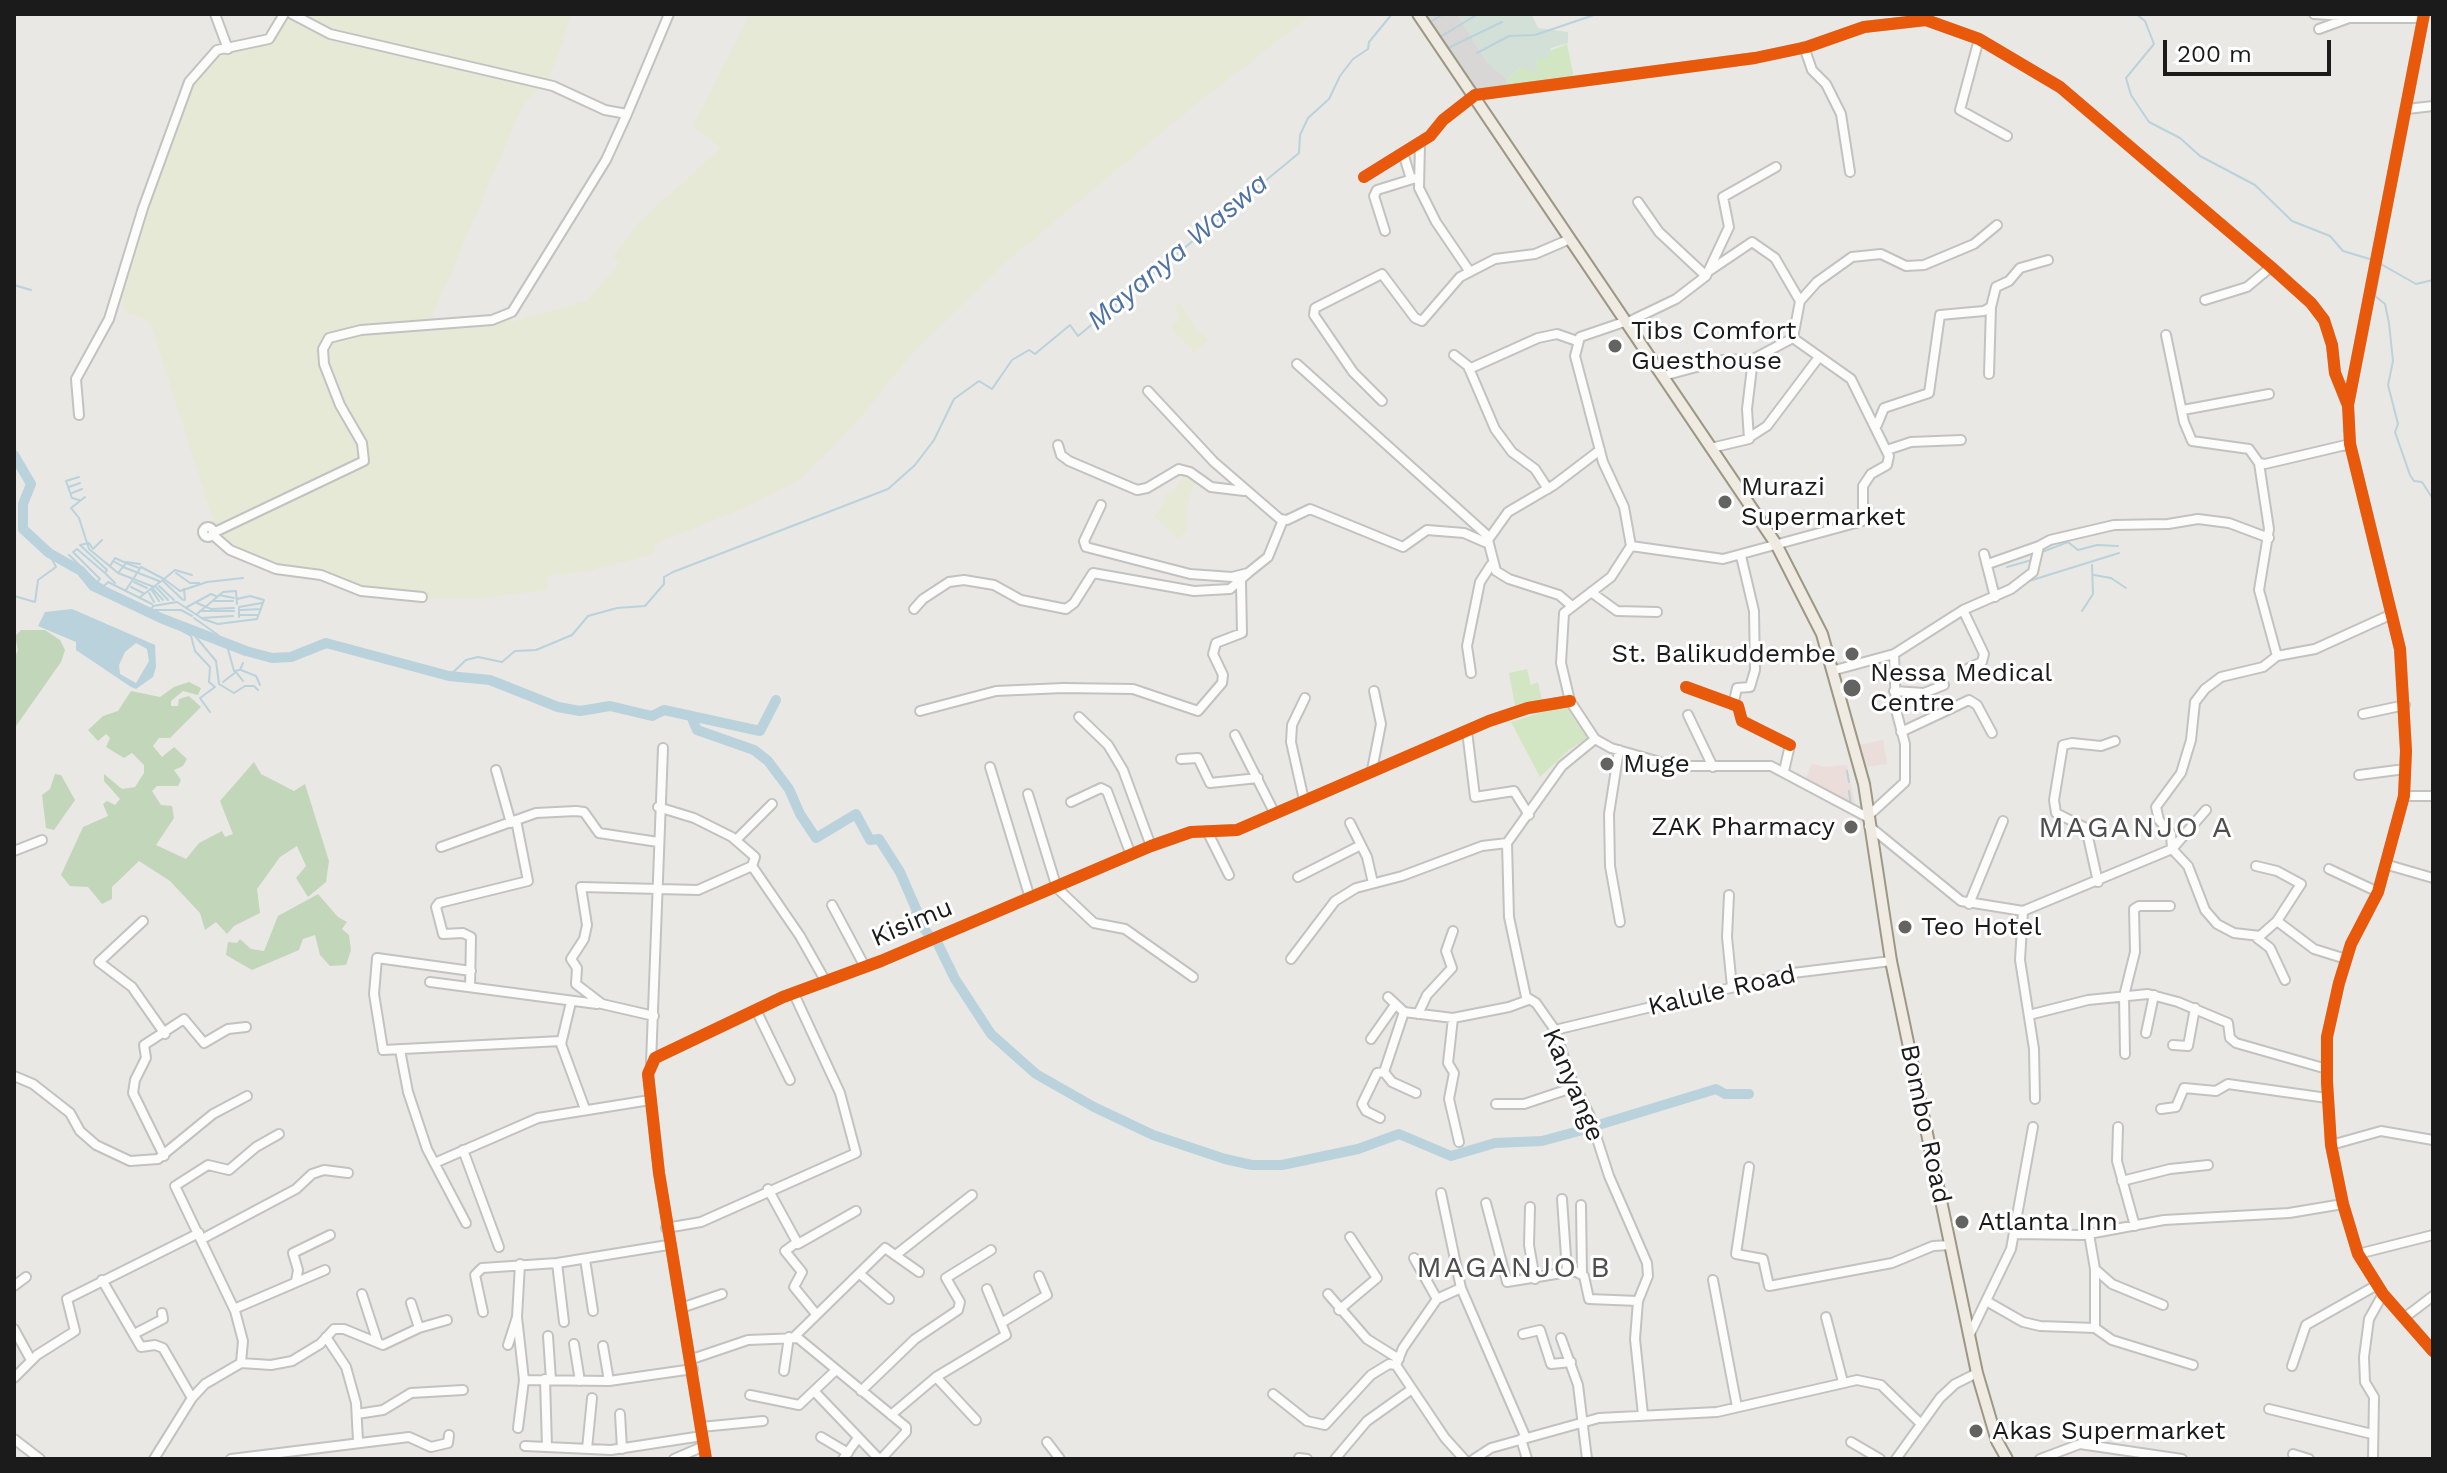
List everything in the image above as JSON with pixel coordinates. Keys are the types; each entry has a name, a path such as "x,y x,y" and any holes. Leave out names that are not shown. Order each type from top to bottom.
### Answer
{"main road":[{"name":"Bombo Road","path":"1418,14 1776,544 1818,624 1835,670 1864,784 1891,961 1977,1373 1997,1441 2007,1459"}],"street":[{"path":"215,14 228,49"},
{"path":"79,415 76,379 109,319 143,208 189,82 217,50 269,39 284,14"},
{"path":"292,14 330,34 553,86 605,110 627,114"},
{"path":"422,597 361,591 321,575 276,569 230,550 214,534 364,461 362,443 340,405 324,364 323,349 329,338 361,330 492,320 512,312 606,160 669,14"},
{"path":"2314,14 2349,18 2423,16 2348,405 2350,444 2400,649 2405,705 2404,796 2388,865 2346,959 2327,1037 2327,1098 2331,1145 2343,1204 2358,1254 2383,1294 2433,1351"},
{"path":"2319,29 2349,18"},
{"path":"1364,177 1420,143 1475,95 1755,58 1804,47 1864,27 1908,21 1941,24 1979,39 2060,87 2311,303 2324,320 2332,345 2335,373 2348,405"},
{"path":"1979,39 1960,110 2007,136"},
{"path":"1804,47 1812,70 1826,84 1841,114 1850,172"},
{"path":"2407,109 2433,106"},
{"path":"1415,178 1420,143"},
{"path":"1403,153 1436,222 1470,272"},
{"path":"1708,274 1729,227 1723,197 1776,167"},
{"path":"1385,231 1374,196 1381,187 1415,178"},
{"path":"1638,202 1659,232 1708,274"},
{"path":"1793,338 1800,301 1817,282 1852,257 1881,254 1906,266 1924,265 1974,244 1997,225"},
{"path":"1382,401 1353,372 1314,310 1345,296 1378,274 1389,278 1415,318 1422,321 1452,283 1470,272 1495,259 1535,254 1570,239"},
{"path":"1469,369 1538,338 1557,334 1577,341 1676,299 1750,241 1775,258 1800,301"},
{"path":"1989,374 1991,307 1996,287 2026,265 2048,260"},
{"path":"2205,300 2247,287 2271,267"},
{"path":"1877,426 1884,408 1929,393 1940,315 1977,313 1991,307"},
{"path":"2166,335 2192,441 2249,449 2259,463 2269,538 2259,590 2277,656"},
{"path":"1631,546 1707,558 1741,556 1861,523 1866,517 1863,486 1871,474 1887,465 1887,450 1851,379 1793,338"},
{"path":"1663,376 1723,360 1753,359 1793,338"},
{"path":"1577,341 1575,356 1579,379 1600,450 1624,507 1631,546 1616,572 1563,615 1560,643 1562,672 1570,701 1595,739 1659,764 1713,767 1762,765 1784,771 1867,819 1890,846 1954,897 1969,904 2023,911 2098,882 2139,860 2172,849 2206,810"},
{"path":"1454,355 1469,369 1495,429 1512,452 1535,469 1548,489"},
{"path":"1711,448 1750,437 1767,426 1819,357"},
{"path":"1750,437 1747,409 1753,359"},
{"path":"1297,364 1488,540 1491,565 1480,582 1467,646 1471,673"},
{"path":"1148,391 1182,430 1245,491 1283,520"},
{"path":"2183,410 2269,394"},
{"path":"1887,450 1911,442 1961,440"},
{"path":"2259,463 2350,444"},
{"path":"1058,445 1069,461 1137,490 1147,488 1179,469 1190,472 1211,487 1245,491"},
{"path":"1488,540 1508,512 1548,489 1600,450"},
{"path":"1101,505 1084,541 1089,549 1179,573 1232,577 1248,573"},
{"path":"914,609 949,582 964,580 987,582 1011,597 1061,609 1074,603 1093,573 1187,591 1230,589 1268,557 1283,520 1310,509 1403,547 1427,530 1464,533 1488,540"},
{"path":"1988,564 2050,540 2114,525 2168,524 2198,519 2239,525 2269,538"},
{"path":"1835,670 1894,654 1963,610 1995,597 2033,572 2039,546"},
{"path":"1984,554 1995,597"},
{"path":"1733,705 1737,688 1750,687 1755,670 1754,611 1741,556"},
{"path":"1491,565 1509,579 1559,595 1572,606"},
{"path":"920,711 996,691 1063,688 1133,689 1198,711 1222,683 1223,675 1213,654 1216,643 1242,633 1241,582"},
{"path":"1591,592 1617,611 1657,612"},
{"path":"1963,610 1984,654 1982,662 1969,668"},
{"path":"2285,980 2270,948 2252,937 2225,929 2210,917 2188,866 2172,849 2171,834 2159,820 2156,807 2174,784 2186,759 2198,695 2221,677 2263,667 2277,656 2315,649 2392,614"},
{"path":"1867,819 1905,782 1894,691 1894,654"},
{"path":"1894,691 1924,693 1944,685"},
{"path":"1686,687 1733,705 1739,709 1742,721 1790,745 1784,771"},
{"path":"1372,770 1381,724 1374,691"},
{"path":"1304,800 1291,742 1292,725 1305,698"},
{"path":"1901,732 1969,700 1977,705 1992,733"},
{"name":"Kisimu","path":"651,1063 672,1049 756,1010 1057,888 1151,846 1207,831 1237,830 1467,731 1528,708 1570,701"},
{"path":"2363,714 2405,705"},
{"path":"1688,715 1713,767"},
{"path":"1079,717 1108,745 1123,770 1151,846"},
{"path":"1467,731 1475,797 1514,791 1529,815"},
{"path":"1235,735 1275,814"},
{"path":"1291,959 1335,901 1356,888 1402,876 1482,846 1507,843 1562,766 1595,739"},
{"path":"2098,882 2086,828 2056,813 2054,800 2065,744 2101,746 2115,741"},
{"path":"663,748 658,807 659,888 650,1100 668,1245 692,1364 706,1459"},
{"path":"1619,750 1609,814 1610,866 1620,922"},
{"path":"1181,759 1198,758 1210,783 1258,778"},
{"path":"990,767 1030,898"},
{"path":"2359,775 2405,769"},
{"path":"470,987 471,937 463,933 443,934 436,907 439,903 528,881 514,822 496,770"},
{"path":"1071,802 1101,788 1107,791 1131,855"},
{"path":"1028,794 1057,888 1094,923 1125,929 1193,977"},
{"path":"2404,796 2433,796"},
{"path":"736,840 772,804"},
{"path":"602,1004 578,987 577,968 571,962 587,925 580,889 617,885 698,890 752,866 755,857 736,840 694,818 658,807"},
{"path":"441,847 536,813 582,811 599,833 658,842"},
{"path":"1969,904 2003,821"},
{"path":"1350,823 1373,883"},
{"path":"1207,831 1229,875"},
{"path":"14,851 42,840"},
{"name":"Kanyange","path":"1507,843 1509,917 1528,1000 1536,1003 1555,1030 1647,1263 1648,1276 1638,1301 1635,1350 1643,1415"},
{"path":"1298,877 1361,845"},
{"path":"2388,865 2433,878"},
{"path":"752,866 800,936 826,982"},
{"path":"2252,937 2264,935 2277,921 2301,884 2277,871 2256,866"},
{"path":"2329,869 2378,892"},
{"path":"1729,895 1727,937 1732,987"},
{"path":"832,905 865,967"},
{"path":"2125,1054 2124,996 2135,952 2135,907 2170,906"},
{"path":"2023,911 2020,960 2029,1015 2035,1099"},
{"path":"143,921 99,962 132,987 165,1034"},
{"path":"2277,921 2314,949 2346,959"},
{"path":"1418,1014 1427,995 1452,968 1446,951 1453,931"},
{"path":"471,971 377,958 374,994 383,1050 561,1041"},
{"name":"Kalule Road","path":"1555,1030 1819,969 1891,961"},
{"path":"430,982 602,1004 654,1016"},
{"path":"666,1228 701,1222 768,1189 850,1157 856,1149 840,1093 794,994"},
{"path":"2029,1015 2077,1002 2154,995 2228,1023 2230,1038 2236,1043 2327,1069"},
{"path":"2146,1033 2154,995"},
{"path":"1388,997 1404,1012 1453,1018 1485,1013 1528,1000"},
{"path":"571,1002 561,1041 585,1109"},
{"path":"1371,1039 1395,1005"},
{"path":"2173,1045 2188,1046 2195,1008"},
{"path":"756,1010 790,1080"},
{"path":"1384,1072 1404,1012"},
{"path":"1453,1018 1448,1063 1454,1073 1449,1099 1459,1142"},
{"path":"164,1156 135,1099 133,1088 146,1058 144,1045 184,1019 204,1043 228,1029 246,1027"},
{"path":"400,1050 427,1149 437,1162 466,1223"},
{"path":"1384,1072 1392,1082 1416,1093"},
{"path":"1380,1118 1366,1111 1362,1104 1377,1073 1384,1072"},
{"path":"16,1080 55,1102 72,1116 84,1136 112,1155 140,1162 164,1156 213,1114 247,1096"},
{"path":"2161,1109 2176,1107 2184,1088 2216,1091 2228,1084 2327,1098"},
{"path":"1496,1104 1524,1104 1575,1087"},
{"path":"437,1162 538,1118 650,1100"},
{"path":"1969,1337 1988,1302 2015,1234 2033,1127"},
{"path":"2118,1127 2115,1149 2135,1226"},
{"path":"2331,1145 2381,1131 2433,1140"},
{"path":"241,1363 243,1341 234,1309 176,1185 210,1164 222,1171 229,1170 256,1147 279,1134"},
{"path":"463,1150 499,1247"},
{"path":"2122,1181 2170,1169 2208,1165"},
{"path":"1749,1167 1736,1254 1763,1259 1769,1286 1892,1263 1933,1246 1951,1245"},
{"path":"14,1378 31,1360 75,1331 66,1301 102,1280 296,1189 312,1174 324,1170 348,1173"},
{"path":"768,1189 796,1243"},
{"path":"1441,1193 1461,1288 1523,1439 1527,1459"},
{"path":"897,1254 972,1195"},
{"path":"1562,1199 1567,1271"},
{"path":"1486,1203 1504,1280 1513,1283 1567,1271 1582,1274"},
{"path":"2015,1234 2089,1234 2164,1220 2289,1213 2343,1204"},
{"path":"1581,1205 1582,1274 1589,1299 1638,1301"},
{"path":"1530,1207 1529,1245 1535,1279"},
{"path":"816,1314 794,1287 802,1272 785,1251 856,1211"},
{"path":"2089,1234 2095,1269 2095,1328"},
{"path":"296,1281 298,1270 293,1253 330,1235"},
{"path":"2358,1254 2433,1235"},
{"path":"1339,1310 1377,1278 1350,1237"},
{"path":"483,1312 477,1271 520,1264 557,1263 668,1245"},
{"path":"784,1371 792,1337 885,1248 919,1272"},
{"path":"861,1391 915,1339 958,1310 960,1302 946,1278 991,1250"},
{"path":"1414,1258 1437,1299"},
{"path":"585,1259 593,1311"},
{"path":"557,1263 564,1322"},
{"path":"518,1428 524,1380 517,1317 520,1264"},
{"path":"2095,1269 2112,1284 2163,1305"},
{"path":"234,1309 325,1270"},
{"path":"860,1274 889,1299"},
{"path":"1003,1322 1047,1295 1039,1276"},
{"path":"14,1286 26,1277"},
{"path":"102,1280 143,1348 155,1345 163,1348 192,1398"},
{"path":"1713,1280 1737,1407"},
{"path":"2292,1366 2306,1325 2377,1285"},
{"path":"1273,1394 1307,1421 1325,1425 1371,1375 1397,1362 1437,1299 1461,1288"},
{"path":"891,1415 936,1377 1006,1335 987,1289"},
{"path":"362,1294 378,1344"},
{"path":"681,1308 722,1294"},
{"path":"1328,1294 1367,1339 1397,1362 1412,1389 1464,1459"},
{"path":"2373,1459 2374,1397 2363,1372 2365,1338 2372,1310 2383,1294"},
{"path":"2404,1318 2433,1296"},
{"path":"1988,1302 2023,1322 2040,1326 2095,1328 2112,1340 2193,1365"},
{"path":"411,1303 419,1328"},
{"path":"134,1334 160,1321 162,1313"},
{"path":"508,1345 517,1317"},
{"path":"1826,1317 1843,1382"},
{"path":"154,1459 192,1398 205,1384 241,1363 271,1365 292,1361 334,1329 378,1344 389,1344 419,1328 447,1320"},
{"path":"14,1329 31,1360"},
{"path":"1523,1334 1540,1330 1551,1364 1571,1362"},
{"path":"547,1447 548,1336"},
{"path":"326,1337 346,1367 357,1414 358,1441"},
{"path":"524,1380 609,1381 692,1364 748,1340 792,1337 814,1347 836,1370 907,1430 880,1459 814,1391"},
{"path":"1561,1338 1571,1362 1587,1459"},
{"path":"574,1344 580,1381"},
{"path":"603,1346 609,1381"},
{"path":"750,1395 799,1405 836,1370"},
{"path":"1896,1459 1920,1423 1955,1384 1977,1373"},
{"path":"936,1377 976,1420"},
{"path":"1474,1459 1491,1448 1582,1423 1643,1415 1690,1416 1843,1382 1865,1380 1881,1385 1920,1423"},
{"path":"1335,1459 1367,1421 1412,1389"},
{"path":"357,1414 383,1410 411,1393 463,1390"},
{"path":"587,1449 592,1398"},
{"path":"2269,1409 2372,1434"},
{"path":"620,1414 622,1449"},
{"path":"525,1446 622,1449 763,1421"},
{"path":"231,1459 409,1437 431,1447 448,1443 449,1435"},
{"path":"821,1437 845,1456 858,1438"},
{"path":"14,1439 40,1459"},
{"path":"1047,1442 1060,1459"},
{"path":"1851,1442 1880,1459"},
{"path":"2040,1459 2080,1444 2143,1456 2182,1459"},
{"path":"674,1459 704,1446"},
{"path":"2293,1454 2309,1459"},
{"path":"1299,1458 1307,1459"}],"shaded area":[{"path":"1421,14 1457,14 1488,63 1507,79 1506,89 1474,93"},
{"path":"1457,14 1532,15 1538,28 1568,32 1568,43 1551,48 1548,59 1537,57 1536,73 1521,67 1507,79 1488,63"},
{"path":"1883,740 1887,764 1858,768 1855,746"},
{"path":"1812,764 1826,767 1847,765 1856,810 1805,780"}],"green space":[{"path":"285,14 572,14 550,78 523,105 428,327 509,316 511,322 587,301 619,263 612,258 638,223 720,148 693,126 750,14 1313,14 1199,102 1005,263 911,355 860,419 800,480 744,508 655,544 655,554 590,571 547,576 547,590 478,599 406,599 319,576 288,574 222,548 152,329 146,319 126,313 119,292 194,80 218,54 272,41"},
{"path":"1567,44 1574,78 1506,89 1507,79 1521,67 1537,65 1537,56"},
{"path":"1180,303 1198,332 1209,339 1194,353 1173,331 1173,323 1179,321 1175,307"},
{"path":"1185,472 1195,478 1195,483 1187,505 1186,530 1179,539 1154,517 1164,503 1165,494 1175,490"},
{"path":"21,630 45,630 60,640 65,650 61,662 14,729 14,659 18,650 15,636"},
{"path":"1527,669 1531,685 1538,682 1542,700 1515,706 1509,673"},
{"path":"189,682 201,688 198,695 183,691 171,701 171,706 178,706 179,699 189,696 201,707 170,738 159,738 153,746 162,757 174,747 187,759 183,766 174,770 181,780 178,786 157,786 152,791 161,805 172,806 174,818 156,845 186,859 199,843 222,831 225,837 233,834 220,801 254,762 261,774 294,791 305,784 329,861 326,882 308,897 296,878 306,866 297,846 280,857 257,889 260,913 234,926 227,934 216,922 205,930 200,913 170,881 139,861 112,887 112,899 102,904 88,887 70,886 61,875 83,827 108,816 103,804 107,801 115,805 120,799 104,781 104,774 122,789 135,787 144,773 144,765 132,753 124,758 106,747 110,738 106,734 98,741 88,730 103,716 118,711 131,691 160,697 174,687"},
{"path":"1565,705 1588,738 1570,749 1540,777 1511,722"},
{"path":"55,774 61,775 75,800 54,830 46,828 42,795 50,789"},
{"path":"318,894 338,917 347,922 342,929 349,935 351,950 346,965 330,966 320,955 315,935 303,939 299,950 252,970 226,955 228,942 237,943 240,939 251,949 264,951 278,916"}],"water":[{"path":"72,609 155,645 153,677 136,689 131,687 76,650 76,642 38,626 45,612","holes":["136,643 147,649 149,661 136,683 120,674 119,665 125,652"]}],"waterway":[{"name":"Mayanya Waswa","path":"449,676 466,660 478,657 502,662 515,651 536,650 572,635 588,616 617,608 645,606 664,584 664,577 673,572 888,489 915,465 934,440 954,399 979,381 992,389 1012,360 1029,350 1035,354 1070,325 1078,336 1299,153 1300,135 1308,118 1329,99 1340,76 1353,59 1368,49 1369,42 1392,14"},
{"name":"Mayanya Waswa","path":"1432,21 1443,14"},
{"path":"1440,37 1478,14"},
{"path":"1477,53 1509,36 1535,35 1597,14"},
{"name":"Mayanya Waswa","path":"2136,14 2145,21 2154,44 2126,78 2131,95 2149,122 2180,138 2200,156 2255,185 2292,221 2330,236 2343,251 2373,260"},
{"path":"1448,48 1502,22"},
{"name":"Mayanya Waswa","path":"2379,263 2416,284 2433,280"},
{"name":"Mayanya Waswa","path":"2381,264 2375,296 2385,304 2389,323 2393,361 2388,385 2398,424 2395,432 2410,475 2414,481 2422,482 2433,499"},
{"path":"14,285 31,290"},
{"name":"Mayanya Waswa","path":"14,455 31,484 23,504 23,529 49,553 81,571 93,586 163,619 246,651 272,658 291,657 326,643 449,676 490,680 558,707 580,711 610,706 652,716 664,710 760,731 776,700"},
{"path":"79,477 66,481 72,498 79,500"},
{"path":"69,487 80,483"},
{"path":"72,493 82,489"},
{"path":"85,497 71,508 79,518 89,549 118,573 154,587"},
{"path":"102,540 93,549 89,543 80,545 107,570 105,573 115,583"},
{"path":"2042,552 2068,542 2078,550 2097,545 2118,546"},
{"path":"77,549 73,552 100,579 97,582 104,586 108,582 152,604"},
{"path":"77,549 105,573"},
{"path":"14,596 35,602 38,580 56,567 49,553"},
{"path":"2029,581 2119,553"},
{"name":"Mayanya Waswa","path":"69,555 97,582"},
{"path":"110,566 115,558 126,563 119,572"},
{"path":"2007,567 2032,560"},
{"path":"113,561 122,566"},
{"path":"126,562 140,564"},
{"path":"126,563 139,568"},
{"path":"2082,611 2093,594 2092,565"},
{"path":"123,567 159,581"},
{"path":"126,590 141,567 164,579 175,570 192,575"},
{"path":"176,573 190,583 199,583"},
{"path":"2094,575 2111,578 2126,588"},
{"path":"140,597 164,579 180,591 207,582 243,578"},
{"path":"163,581 183,600"},
{"path":"134,582 147,588"},
{"path":"159,586 174,600"},
{"path":"131,587 143,593"},
{"path":"156,587 168,600"},
{"path":"151,589 159,601"},
{"path":"153,589 163,600"},
{"path":"184,589 185,600"},
{"path":"197,614 223,592 236,591 237,604"},
{"path":"149,593 154,602"},
{"path":"187,607 211,594 216,596"},
{"path":"219,595 234,598"},
{"path":"150,613 153,606 177,602 203,619 218,624 257,619 264,600 250,596 237,599"},
{"path":"214,601 233,601"},
{"path":"197,603 211,609 234,608"},
{"path":"239,617 239,607 262,603"},
{"path":"240,610 261,609"},
{"path":"152,610 181,610 192,616"},
{"path":"200,611 234,611"},
{"path":"240,615 257,615"},
{"path":"202,618 233,616"},
{"path":"194,618 218,638"},
{"path":"175,627 191,636 195,651 210,667 209,682 215,687 200,698 210,712"},
{"path":"191,631 216,661 219,684 234,693 245,686 254,686 258,690"},
{"path":"226,642 234,671 240,670 243,663"},
{"path":"241,670 256,676 260,685"},
{"path":"236,672 243,681"},
{"path":"223,682 236,672"},
{"name":"Mayanya Waswa","path":"691,716 697,730 754,750 768,761 789,789 800,814 816,838 856,814 870,840 879,839 900,872 917,911 915,917 929,935"},
{"path":"1847,771 1849,782"},
{"path":"1849,791 1851,806"},
{"name":"Mayanya Waswa","path":"937,942 955,979 991,1034 1036,1074 1094,1107 1153,1135 1225,1159 1252,1165 1282,1165 1358,1149 1399,1134 1451,1156 1495,1143 1542,1141 1590,1128"},
{"name":"Mayanya Waswa","path":"1595,1126 1716,1089 1725,1094 1749,1094"}],"cycle path":[{"path":"2424,14 2348,405 2350,444 2400,649 2406,751 2404,796 2378,892 2351,944 2339,983 2327,1037 2327,1082 2331,1145 2343,1204 2358,1254 2383,1294 2433,1351"},
{"path":"1364,177 1430,136 1443,120 1475,95 1755,58 1807,47 1864,27 1926,20 1979,39 2060,87 2311,303 2324,320 2332,345 2335,373 2348,405"},
{"path":"1686,687 1738,706 1742,721 1790,745"},
{"path":"706,1459 659,1173 648,1074 655,1058 783,997 881,961 1151,846 1191,832 1237,830 1489,721 1528,708 1570,701"}],"place":[{"name":"Tibs Comfort Guesthouse","path":"1615,346"},
{"name":"Murazi Supermarket","path":"1725,502"},
{"name":"St. Balikuddembe","path":"1852,654"},
{"name":"Nessa Medical Centre","path":"1852,688"},
{"name":"Muge","path":"1607,764"},
{"name":"ZAK Pharmacy","path":"1851,827"},
{"name":"Teo Hotel","path":"1905,927"},
{"name":"Atlanta Inn","path":"1962,1222"},
{"name":"Akas Supermarket","path":"1976,1431"}],"district":[{"name":"MAGANJO A","path":"2136,828"},
{"name":"MAGANJO B","path":"1514,1268"}]}
